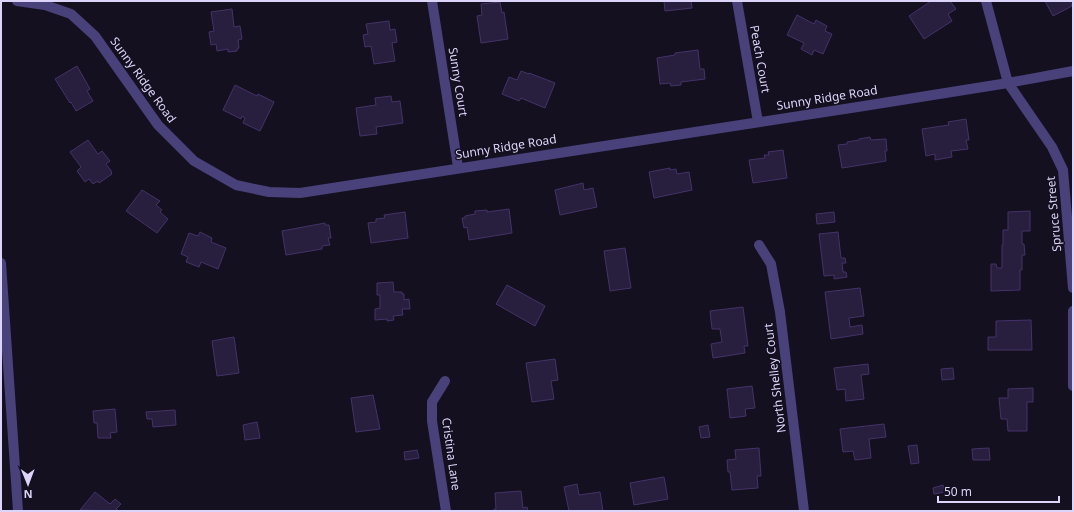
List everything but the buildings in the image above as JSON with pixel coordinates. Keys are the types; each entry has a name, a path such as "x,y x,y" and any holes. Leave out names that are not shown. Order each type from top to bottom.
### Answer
{"street":[{"name":"Sunny Ridge Road","path":"17,1 45,5 71,14 95,36 158,125 194,161 236,185 269,192 300,193 1008,83 1073,71"},
{"name":"Sunny Court","path":"432,1 458,168"},
{"name":"Peach Court","path":"737,1 758,122"},
{"name":"Spruce Street","path":"986,1 1008,83 1052,147 1063,170 1073,288"},
{"name":"North Shelley Court","path":"759,245 771,264 780,312 804,511"},
{"path":"1,263 18,511"},
{"path":"1073,311 1073,386"},
{"name":"Cristina Lane","path":"445,381 432,402 432,421 446,511"}]}
